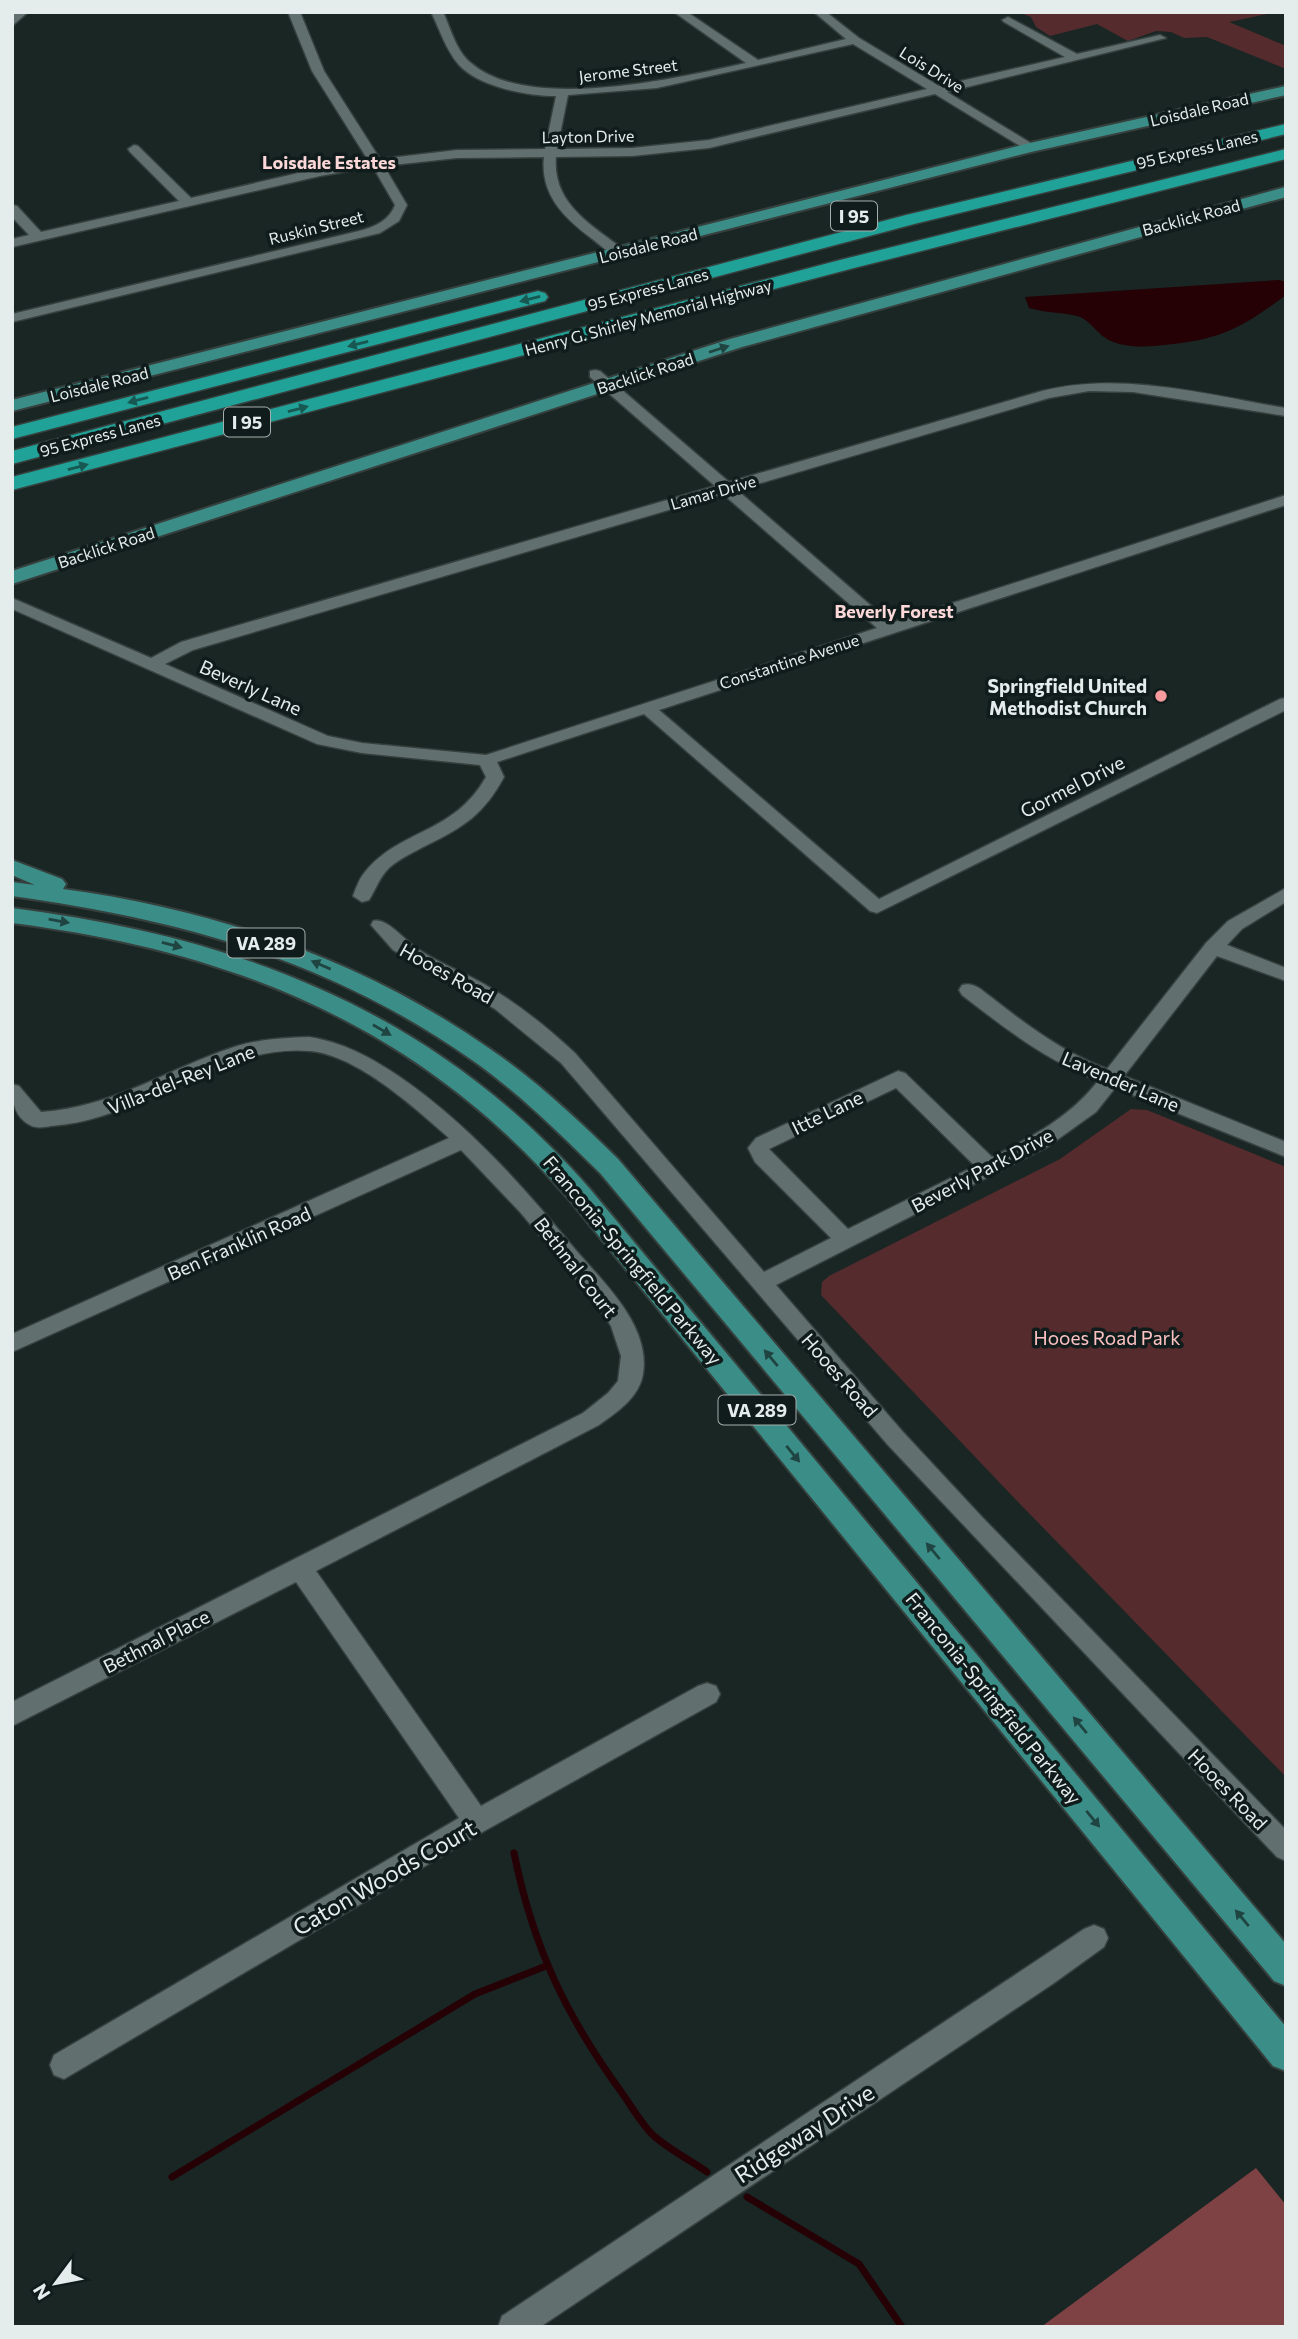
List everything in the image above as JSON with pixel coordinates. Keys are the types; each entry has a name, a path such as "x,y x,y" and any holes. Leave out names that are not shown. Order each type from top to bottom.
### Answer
{"highway":[{"path":"1137,146 1286,112"},
{"name":"95 Express Lanes","path":"12,458 912,219 1286,129"},
{"path":"1101,199 1171,173 1286,142"},
{"name":"Henry G. Shirley Memorial Highway","path":"12,484 1101,199 1286,154"},
{"path":"552,342 691,313 1286,166"},
{"name":"I 95","path":"837,220 995,180"},
{"name":"I 95","path":"12,433 557,292"}],"main road":[{"name":"Loisdale Road","path":"12,406 1030,148 1286,90"},
{"name":"Backlick Road","path":"12,578 601,379 786,313 1286,179"},
{"name":"Backlick Road","path":"12,563 601,379 1286,192"},
{"path":"12,867 95,900"},
{"name":"Franconia-Springfield Parkway","path":"12,888 95,900 221,928 295,954 356,980 426,1017 472,1046 544,1102 591,1147 628,1188 1286,1970"},
{"name":"Franconia-Springfield Parkway","path":"12,915 105,929 149,939 212,956 287,984 360,1017 405,1043 470,1087 499,1112 547,1157 581,1196 1286,2054"}],"street":[{"path":"12,23 23,12"},
{"name":"Ruskin Street","path":"12,318 376,230 395,218 401,205 317,71 294,12"},
{"name":"Jerome Street","path":"438,12 459,57 477,74 512,86 563,93 642,87 855,40"},
{"path":"679,12 754,63"},
{"name":"Lois Drive","path":"819,12 855,40 1030,148"},
{"path":"1008,19 1075,58"},
{"name":"Layton Drive","path":"12,243 320,172 376,163 457,154 632,152 709,144 1160,38"},
{"path":"563,93 549,175 557,197 574,216 618,252"},
{"path":"134,149 188,202"},
{"path":"12,209 38,237"},
{"path":"601,379 888,629"},
{"name":"Lamar Drive","path":"150,665 187,646 1047,394 1077,388 1133,388 1286,412"},
{"name":"Constantine Avenue","path":"487,760 1286,500"},
{"name":"Beverly Lane","path":"12,603 323,740 362,748 487,760"},
{"name":"Gormel Drive","path":"646,708 877,907 1286,703"},
{"path":"362,896 368,878 387,860 451,827 485,799 495,777 487,760"},
{"name":"Beverly Park Drive","path":"761,1283 1040,1142 1069,1123 1089,1107 1213,947 1235,925 1286,894"},
{"name":"Hooes Road","path":"380,925 395,944 484,992 547,1037 601,1095 761,1283 966,1515 1286,1849"},
{"path":"1213,947 1286,975"},
{"name":"Lavender Lane","path":"969,990 1030,1038 1075,1064 1286,1150"},
{"name":"Villa-del-Rey Lane","path":"12,1091 36,1120 60,1121 99,1112 258,1047 309,1044 332,1048 362,1061 424,1104 464,1140"},
{"name":"Itte Lane","path":"846,1240 762,1157 758,1148 763,1143 898,1078 989,1167"},
{"name":"Ben Franklin Road","path":"12,1344 464,1140"},
{"name":"Bethnal Court","path":"464,1140 516,1192 610,1307 628,1343 632,1363 631,1375 625,1389 612,1404 591,1419 494,1468"},
{"name":"Bethnal Place","path":"12,1715 494,1468"},
{"path":"299,1567 477,1822"},
{"name":"Caton Woods Court","path":"64,2064 477,1822 707,1694"},
{"name":"Ridgeway Drive","path":"513,2327 1045,1974 1094,1938"}],"green space":[{"path":"1018,12 1277,12 1229,22 1286,46 1286,69 1207,37 1184,38 1171,32 1156,31 1128,41 1097,24 1050,36 1036,27 1031,17"},
{"name":"Hooes Road Park","path":"1131,1109 1147,1110 1286,1167 1286,1777 821,1295 822,1282 829,1276 1060,1159"}],"shaded area":[{"path":"1279,280 1286,282 1286,295 1243,324 1200,340 1151,346 1130,346 1111,341 1082,318 1029,308 1025,297"},
{"path":"1256,2168 1286,2205 1286,2327 1041,2327"}],"waterway":[{"path":"514,1853 542,1950 584,2036 650,2132 707,2172"},
{"path":"172,2177 475,1994 546,1966"},
{"path":"747,2197 859,2264 902,2327"}],"place":[{"name":"Springfield United Methodist Church","path":"1161,696"}],"district":[{"name":"Loisdale Estates","path":"329,162"},
{"name":"Beverly Forest","path":"894,611"}]}
